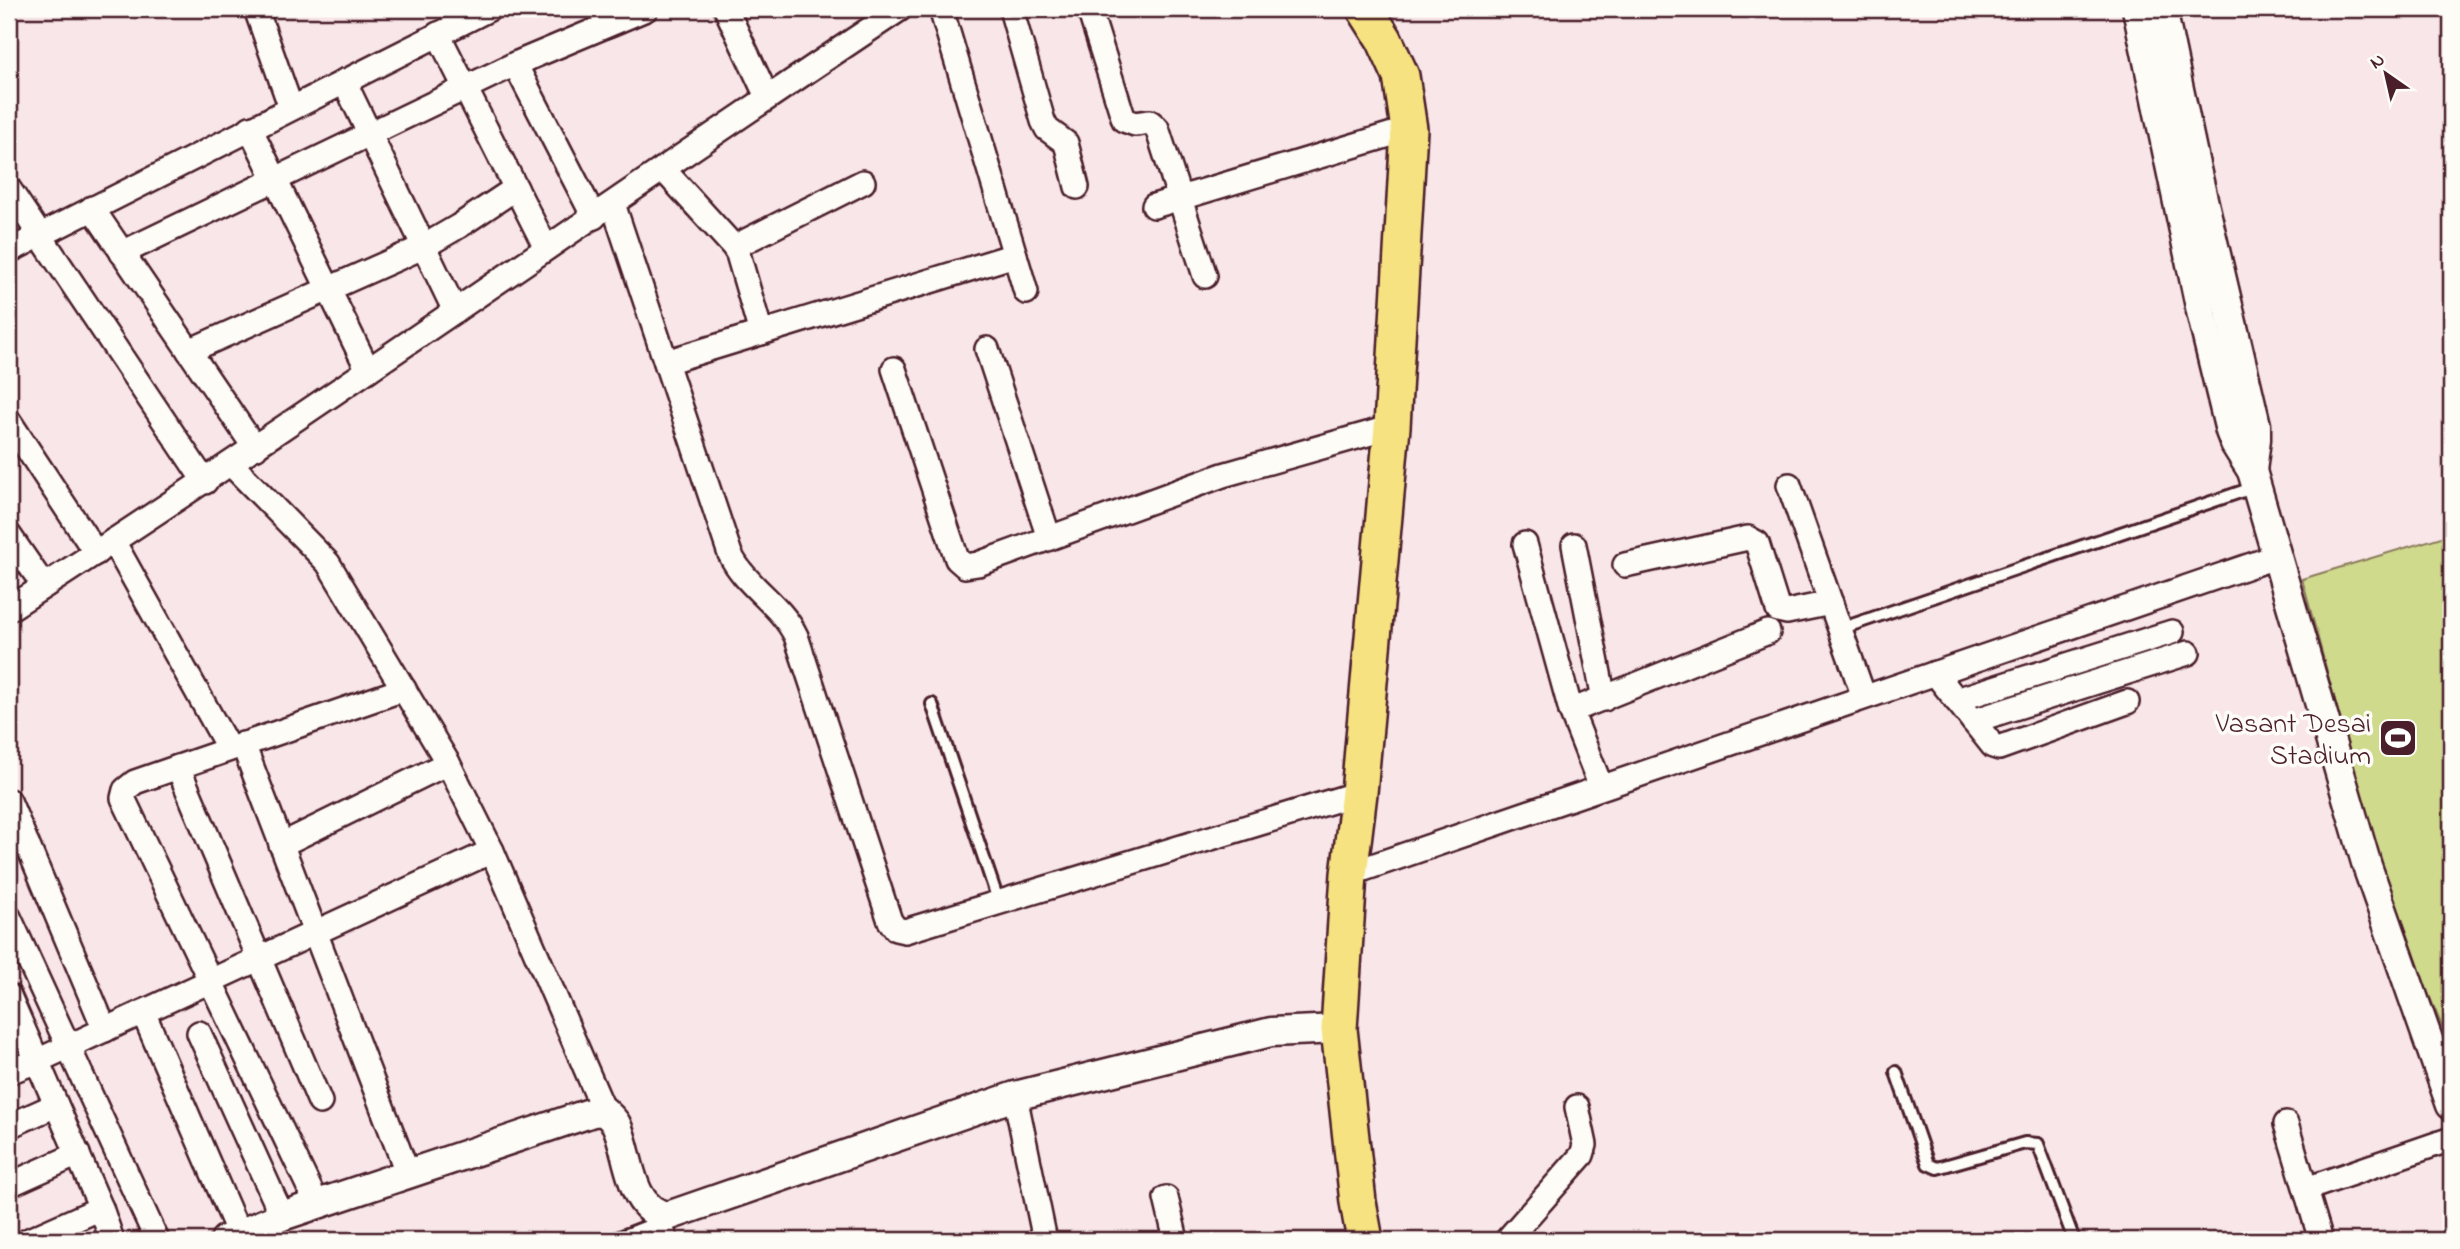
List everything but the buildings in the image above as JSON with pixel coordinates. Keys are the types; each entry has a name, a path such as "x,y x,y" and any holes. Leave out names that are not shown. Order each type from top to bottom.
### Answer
{"main road":[{"path":"1364,1240 1339,1030 1349,874 1359,793 1392,427 1409,129 1401,76 1384,39 1365,9"}],"street":[{"path":"256,9 291,107"},
{"path":"122,253 464,87 646,9"},
{"path":"726,9 767,97"},
{"path":"9,609 205,482 900,9"},
{"path":"940,9 1026,292"},
{"path":"1011,9 1043,121 1047,129 1066,144 1077,187"},
{"path":"1089,9 1124,120 1135,124 1150,122 1157,128 1205,276"},
{"path":"2137,9 2196,228"},
{"path":"2162,9 2230,430 2254,479 2367,866 2451,1105"},
{"path":"9,251 438,34 477,11"},
{"path":"438,34 546,248"},
{"path":"515,64 594,218"},
{"path":"344,81 455,311"},
{"path":"250,128 368,370"},
{"path":"1154,206 1409,129"},
{"path":"663,169 734,247 761,333"},
{"path":"734,247 863,182"},
{"path":"9,188 205,482"},
{"path":"189,351 423,247 516,188"},
{"path":"613,204 730,554 746,579 784,616 796,636 890,921 896,929 905,931 1359,793"},
{"path":"92,208 255,448"},
{"path":"666,362 1015,255"},
{"path":"986,349 1049,538"},
{"path":"894,369 960,563 965,566 978,564 1223,475 1392,427"},
{"path":"9,421 105,547 236,747 281,845 407,1172"},
{"path":"231,464 328,563 448,763 492,851 604,1111 615,1123 634,1185 660,1226 678,1214 1015,1096 1271,1032 1339,1030"},
{"path":"1789,485 1864,697"},
{"path":"9,535 44,586"},
{"path":"1625,565 1748,538 1757,543 1778,610 1782,612 1831,603"},
{"path":"1525,544 1571,711 1601,787"},
{"path":"1574,545 1604,699"},
{"path":"1349,874 2275,557"},
{"path":"1571,711 1768,632"},
{"path":"1956,700 2172,632"},
{"path":"1973,721 2188,653"},
{"path":"1935,673 1993,746 1999,748 2127,702"},
{"path":"317,1204 123,798 129,785 404,689"},
{"path":"281,845 448,763"},
{"path":"178,767 320,1102"},
{"path":"9,801 105,1030"},
{"path":"9,1072 492,851"},
{"path":"9,917 157,1240"},
{"path":"9,996 101,1208 112,1240"},
{"path":"143,1012 232,1237 282,1216 407,1172 593,1112 604,1111"},
{"path":"199,1033 282,1216"},
{"path":"1015,1096 1045,1240"},
{"path":"9,1126 57,1105"},
{"path":"1507,1240 1581,1155 1585,1145 1577,1107"},
{"path":"2286,1124 2321,1240"},
{"path":"2306,1189 2451,1139"},
{"path":"9,1185 78,1154"},
{"path":"1166,1198 1176,1240"},
{"path":"29,1240 101,1208"}],"lane":[{"path":"1840,629 2254,479"},
{"path":"932,704 999,903"},
{"path":"1896,1072 1927,1164 1937,1168 2025,1143 2038,1144 2074,1240"},
{"path":"612,1240 660,1226"}],"green space":[{"name":"Vasant Desai Stadium","path":"2451,534 2451,1048 2388,897 2302,579"}],"place":[{"name":"Vasant Desai Stadium","path":"2398,738"}]}
